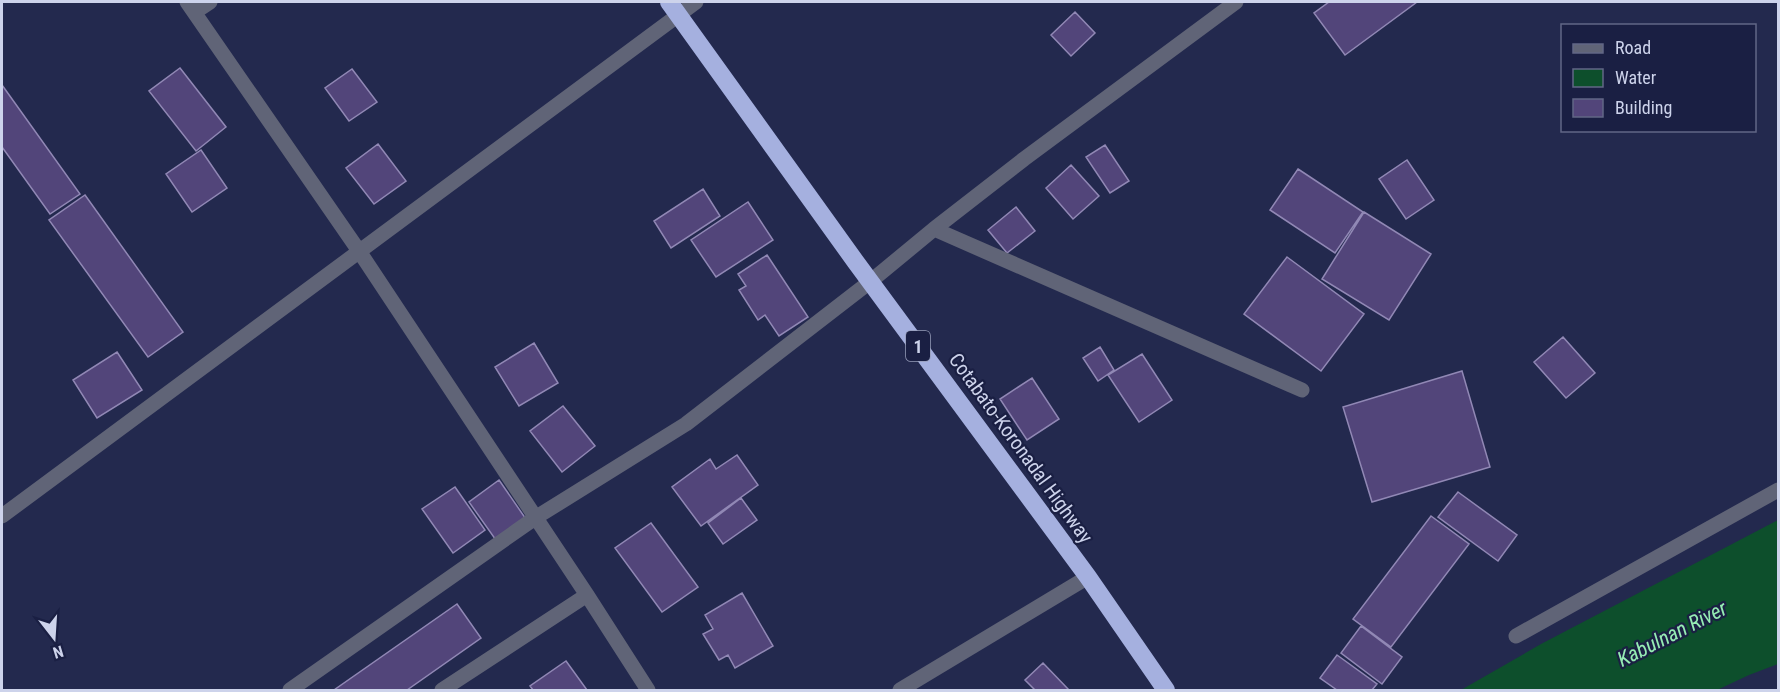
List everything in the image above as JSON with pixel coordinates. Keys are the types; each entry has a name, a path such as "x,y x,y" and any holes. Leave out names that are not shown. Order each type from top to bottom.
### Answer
{"highway":[{"name":"Cotabato-Koronadal Highway","path":"674,8 1088,577 1166,690"}],"street":[{"path":"210,2 191,7 359,251 648,690"},
{"path":"2,516 359,251 674,8 696,2"},
{"path":"290,690 535,519 686,424 871,281 1023,159 1236,2"},
{"path":"934,229 1302,390"},
{"path":"1516,636 1779,490"},
{"path":"900,690 1088,577"},
{"path":"442,690 587,595"}],"water":[{"name":"Kabulnan River","path":"1778,520 1778,664 1717,690 1461,690 1541,644"}],"building":[{"path":"1329,2 1417,2 1345,55 1314,13"},
{"path":"1075,12 1095,33 1071,56 1051,35"},
{"path":"180,68 226,127 196,151 149,91"},
{"path":"352,69 377,102 349,121 325,88"},
{"path":"2,85 80,194 50,214 2,147"},
{"path":"378,144 406,181 374,204 346,168"},
{"path":"1105,145 1129,181 1110,193 1086,157"},
{"path":"201,150 227,188 192,212 166,174"},
{"path":"1407,160 1434,200 1406,219 1379,179"},
{"path":"1071,165 1099,196 1073,219 1046,188"},
{"path":"1298,169 1363,212 1335,253 1270,210"},
{"path":"703,189 720,216 671,248 654,221"},
{"path":"85,195 183,332 148,357 49,220"},
{"path":"748,202 773,240 716,277 691,240"},
{"path":"1016,207 1035,231 1007,253 988,230"},
{"path":"1364,212 1431,254 1389,320 1322,279"},
{"path":"767,255 808,317 779,336 765,315 758,320 739,290 746,286 738,274"},
{"path":"1287,257 1364,314 1321,371 1244,314"},
{"path":"1563,337 1595,373 1566,398 1534,362"},
{"path":"534,343 558,383 519,406 495,367"},
{"path":"1100,347 1114,370 1098,381 1083,358"},
{"path":"117,352 142,390 97,418 73,380"},
{"path":"1142,354 1172,400 1139,422 1108,375"},
{"path":"1462,371 1490,467 1372,502 1343,407"},
{"path":"1032,378 1059,419 1027,440 1000,399"},
{"path":"563,406 595,446 562,472 530,431"},
{"path":"737,455 758,485 701,526 672,487 710,459 716,469"},
{"path":"499,480 528,522 498,543 469,502"},
{"path":"455,487 485,530 453,553 422,509"},
{"path":"1458,492 1517,535 1498,561 1438,517"},
{"path":"741,498 757,520 723,544 708,523"},
{"path":"1431,516 1469,544 1391,647 1353,619"},
{"path":"651,523 698,587 662,612 615,548"},
{"path":"742,593 773,646 735,668 728,655 719,660 703,634 713,629 705,615"},
{"path":"457,604 481,638 407,690 334,690"},
{"path":"1361,626 1402,657 1382,684 1341,653"},
{"path":"1337,655 1377,684 1372,690 1337,690 1320,678"},
{"path":"566,661 587,690 533,690 530,686"},
{"path":"1043,663 1069,690 1035,690 1025,680"}]}
